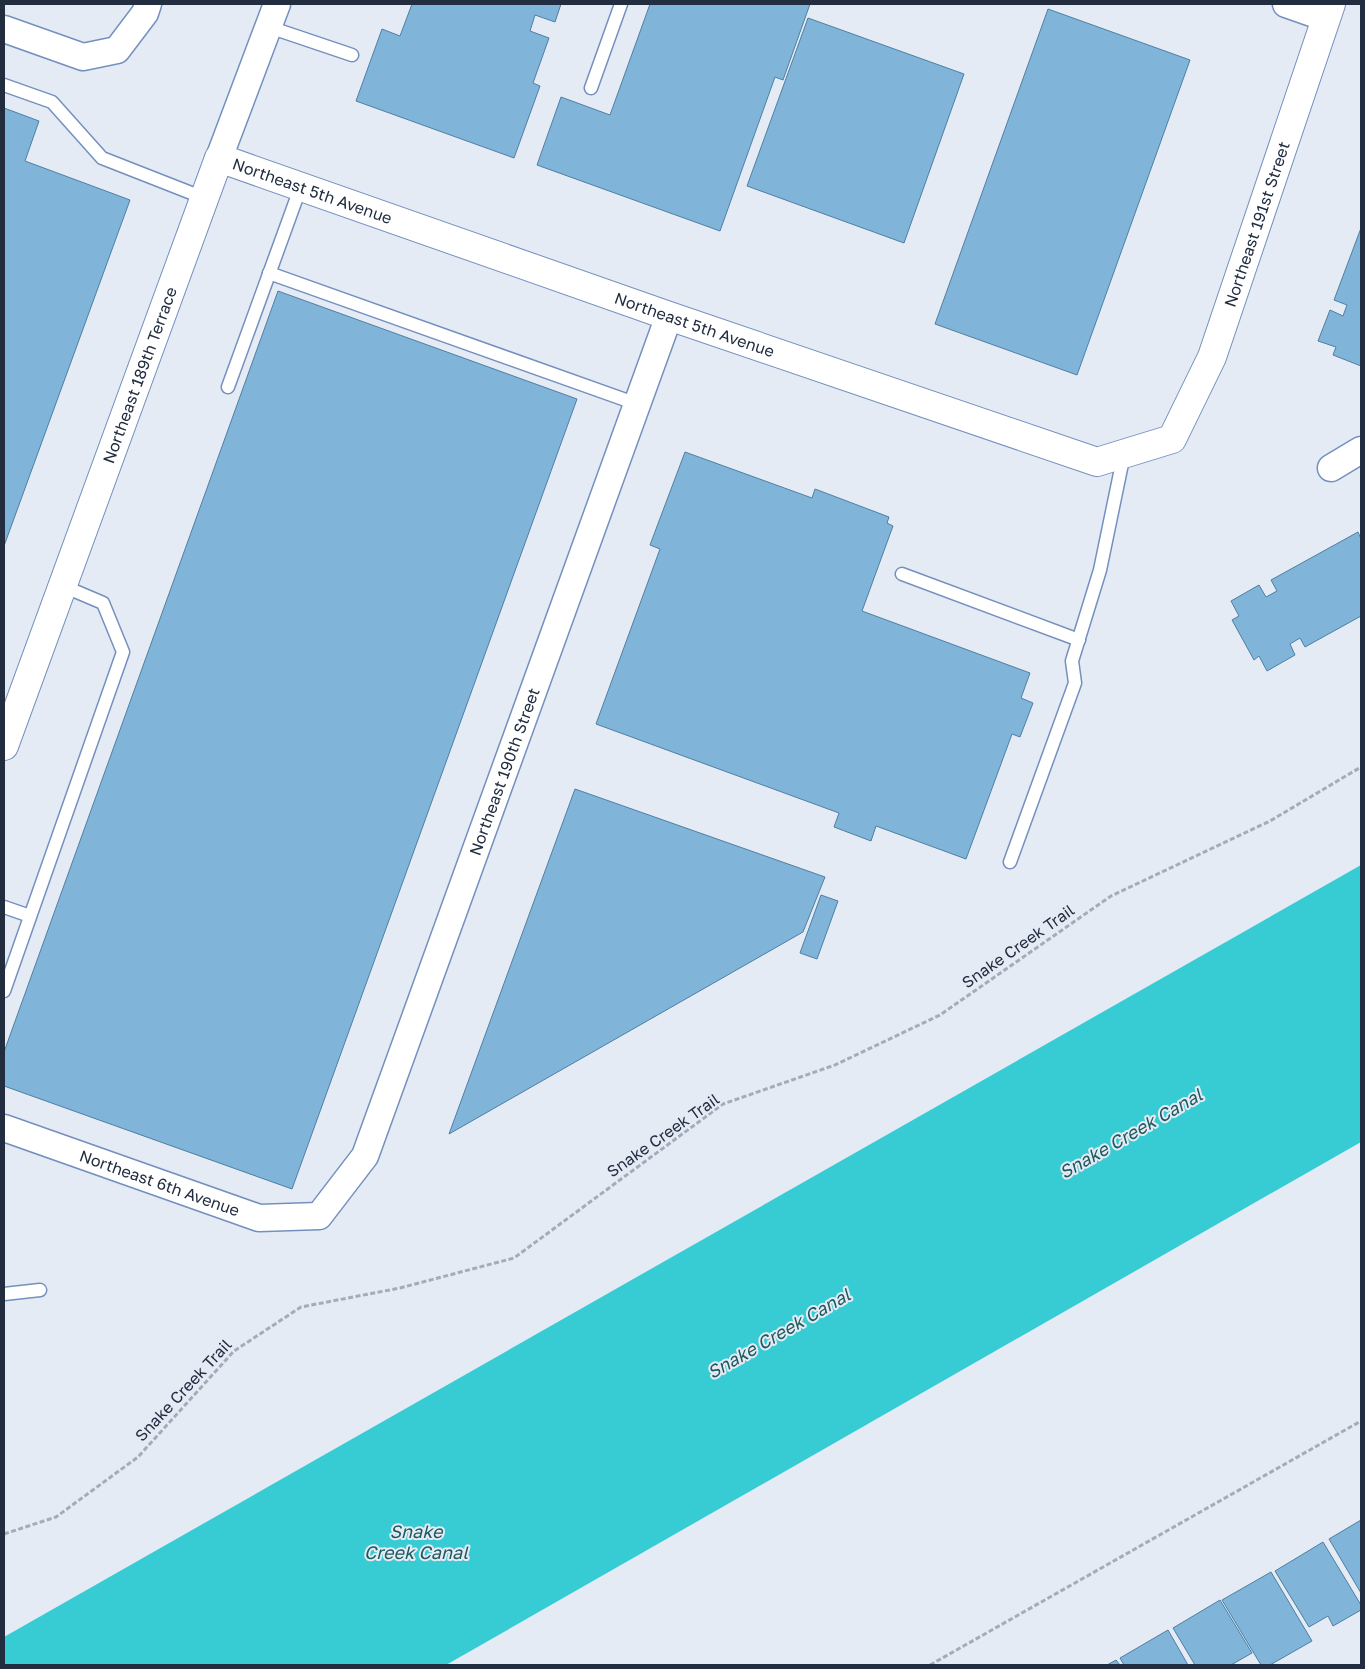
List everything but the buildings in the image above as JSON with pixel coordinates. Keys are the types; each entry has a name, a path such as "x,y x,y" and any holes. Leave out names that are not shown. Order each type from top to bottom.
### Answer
{"street":[{"path":"4,29 83,57 118,50 145,13 148,4"},
{"path":"1286,4 1329,11"},
{"name":"Northeast 191st Street","path":"1172,440 1212,357 1329,11"},
{"name":"Northeast 189th Terrace","path":"4,746 204,198 273,15"},
{"name":"Northeast 5th Avenue","path":"219,158 669,316 1097,462 1172,440"},
{"name":"Northeast 190th Street","path":"319,1216 365,1156 669,316"},
{"path":"1331,468 1361,450"},
{"name":"Northeast 6th Avenue","path":"4,1128 259,1218 319,1216"}],"lane":[{"path":"591,88 621,4"},
{"path":"273,15 352,55"},
{"path":"4,86 52,102 102,158 204,198"},
{"path":"228,387 301,186"},
{"path":"270,273 637,404"},
{"path":"1010,862 1075,683 1072,661 1100,570 1124,454"},
{"path":"902,574 1079,640"},
{"path":"4,991 124,652 103,603 63,586"},
{"path":"4,907 30,916"},
{"path":"4,1294 40,1290"}],"path":[{"name":"Snake Creek Trail","path":"4,1534 56,1517 138,1457 234,1350 301,1307 400,1288 514,1258 723,1104 835,1066 940,1015 1111,896 1270,821 1361,767"},
{"path":"930,1665 1361,1421"}],"water":[{"name":"Snake Creek Canal","path":"1361,865 1361,1142 446,1665 4,1665 4,1637"}]}
